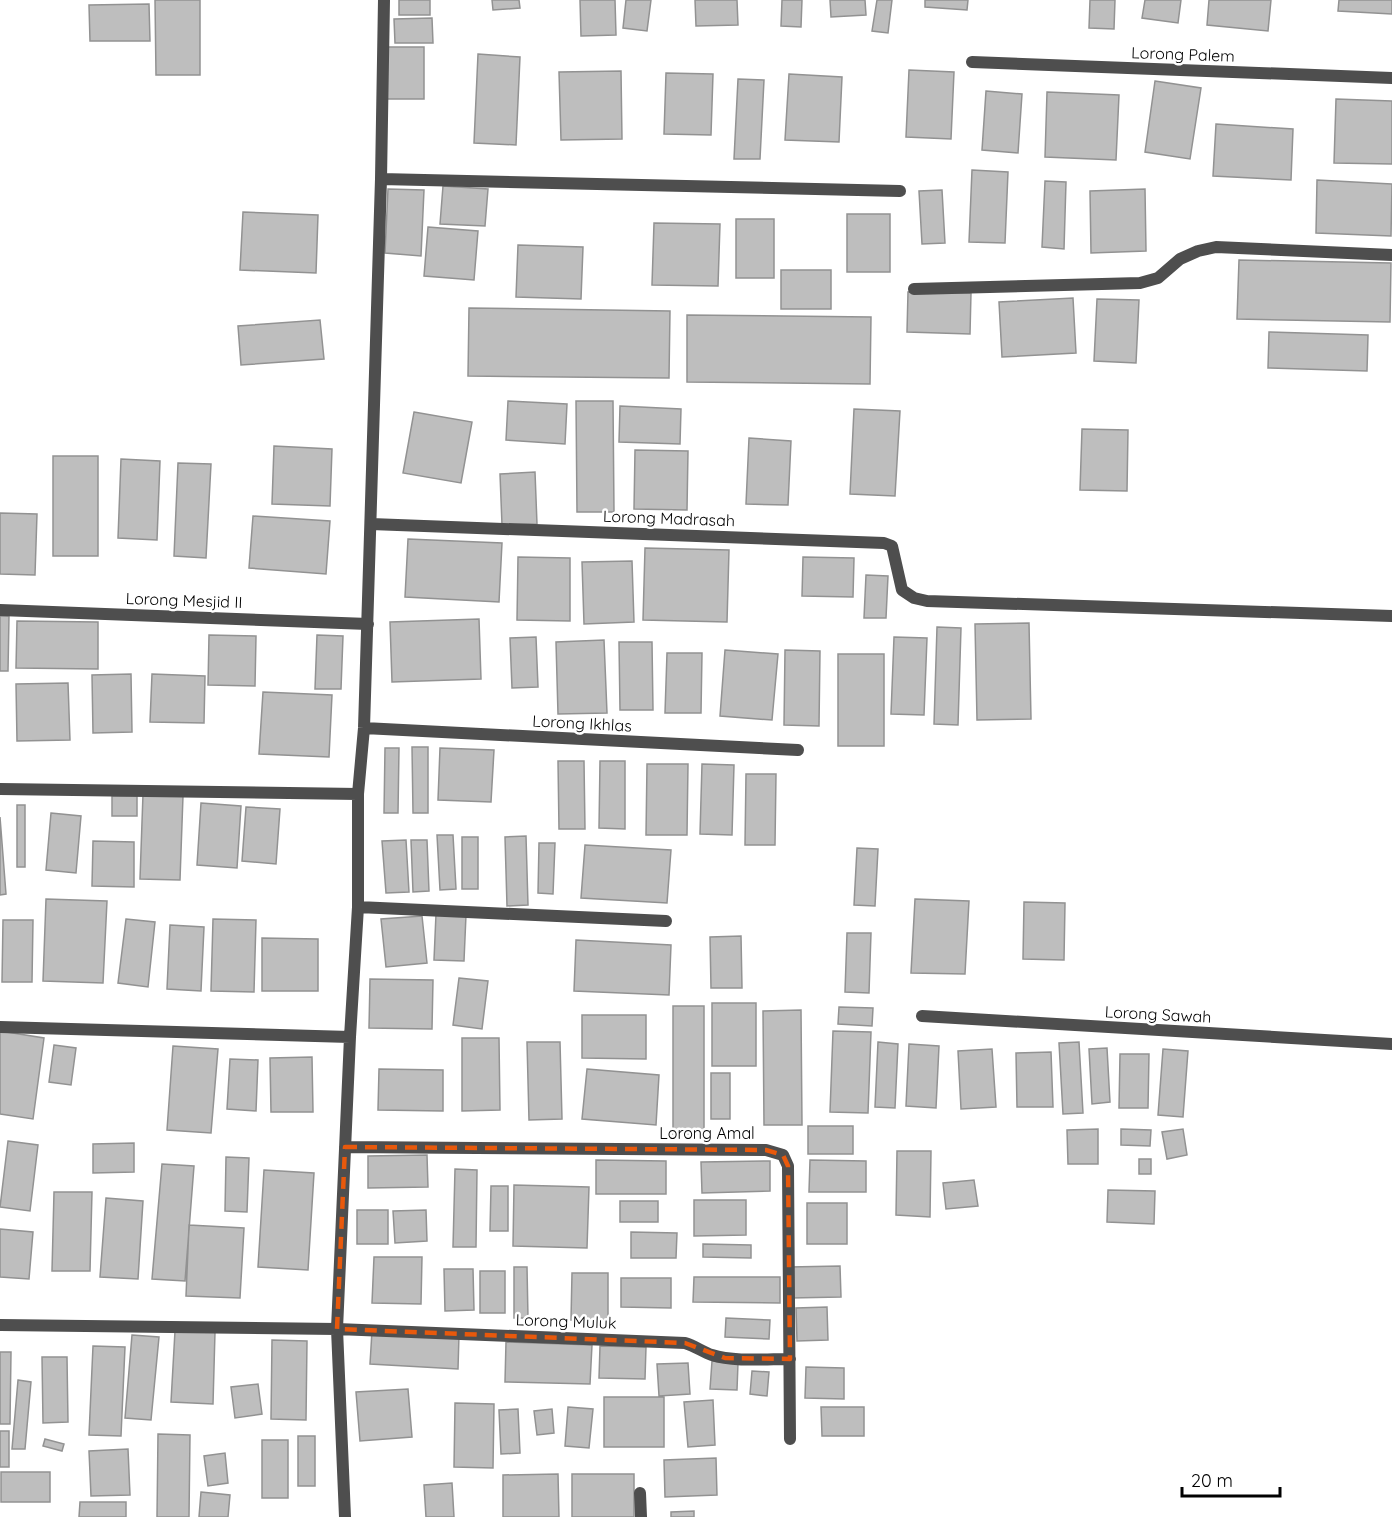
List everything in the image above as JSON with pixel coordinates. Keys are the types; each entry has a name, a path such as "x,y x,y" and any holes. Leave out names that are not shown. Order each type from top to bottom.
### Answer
{"street":[{"path":"345,1517 337,1329 358,907 358,794 364,728 368,624 384,0"},
{"name":"Lorong Palem","path":"972,62 1392,78"},
{"path":"381,179 900,191"},
{"path":"914,289 1140,283 1158,278 1180,259 1198,251 1216,247 1392,255"},
{"name":"Lorong Madrasah","path":"371,524 884,543 892,546 902,590 914,598 927,601 1392,616"},
{"name":"Lorong Mesjid II","path":"0,610 368,624"},
{"name":"Lorong Ikhlas","path":"364,728 798,750"},
{"path":"0,789 358,794"},
{"path":"358,907 666,921"},
{"name":"Lorong Sawah","path":"922,1017 1392,1044"},
{"path":"0,1028 350,1037"},
{"name":"Lorong Amal","path":"345,1147 766,1149 783,1155 788,1166 790,1439"},
{"name":"Lorong Muluk","path":"0,1325 337,1329 686,1342 710,1354 725,1358 790,1359"},
{"path":"640,1493 640,1517"}],"highlighted area":[{"path":"345,1147 766,1150 783,1155 788,1166 790,1359 725,1358 685,1343 337,1329"}],"building":[{"path":"155,0 200,0 200,75 156,75"},
{"path":"399,0 430,0 430,15 399,15"},
{"path":"492,0 519,0 520,8 493,10"},
{"path":"580,0 615,0 616,35 581,36"},
{"path":"626,0 651,0 647,31 623,28"},
{"path":"695,0 737,0 738,25 696,26"},
{"path":"782,0 802,0 801,27 781,26"},
{"path":"830,0 865,0 866,15 831,17"},
{"path":"877,0 892,0 888,33 872,31"},
{"path":"925,0 968,0 967,10 925,7"},
{"path":"1090,0 1115,0 1114,29 1089,28"},
{"path":"1145,0 1181,0 1178,23 1142,18"},
{"path":"1209,0 1271,0 1268,31 1207,25"},
{"path":"1339,0 1392,0 1392,14 1338,11"},
{"path":"149,4 150,41 90,41 89,5"},
{"path":"432,18 433,43 395,43 394,19"},
{"path":"387,47 424,47 424,99 387,99"},
{"path":"478,54 520,57 516,145 474,143"},
{"path":"909,70 954,72 951,139 906,137"},
{"path":"621,71 622,139 561,140 559,72"},
{"path":"666,73 713,74 711,135 664,134"},
{"path":"789,74 842,77 839,142 785,140"},
{"path":"738,79 764,80 760,159 734,159"},
{"path":"1155,81 1201,88 1190,159 1145,152"},
{"path":"986,91 1022,94 1018,153 982,150"},
{"path":"1047,92 1119,95 1116,160 1045,157"},
{"path":"1336,99 1392,101 1392,164 1334,163"},
{"path":"1216,124 1293,129 1291,180 1213,176"},
{"path":"972,170 1008,172 1005,243 969,242"},
{"path":"1317,180 1392,184 1391,236 1316,233"},
{"path":"1045,181 1066,182 1064,249 1042,247"},
{"path":"443,186 488,189 485,226 440,224"},
{"path":"388,189 424,190 421,256 385,253"},
{"path":"1145,189 1146,251 1091,253 1090,191"},
{"path":"942,190 945,243 922,244 919,191"},
{"path":"243,212 318,215 316,273 240,270"},
{"path":"847,214 890,214 890,272 847,272"},
{"path":"736,219 774,219 774,278 736,278"},
{"path":"654,223 720,224 718,286 652,285"},
{"path":"428,227 478,231 474,280 424,276"},
{"path":"518,245 583,247 581,299 516,297"},
{"path":"1239,260 1391,263 1390,322 1237,319"},
{"path":"781,270 831,270 831,309 781,309"},
{"path":"908,292 971,293 970,334 907,332"},
{"path":"1073,298 1076,353 1002,357 999,302"},
{"path":"1097,299 1139,300 1136,363 1094,361"},
{"path":"469,308 670,311 669,378 468,376"},
{"path":"687,315 871,317 870,384 687,382"},
{"path":"320,320 324,359 241,365 238,326"},
{"path":"1269,332 1368,335 1367,371 1268,368"},
{"path":"508,401 567,404 565,444 506,440"},
{"path":"576,401 613,401 614,512 577,512"},
{"path":"620,406 681,409 680,444 619,442"},
{"path":"854,409 900,411 895,496 850,494"},
{"path":"414,412 472,422 461,483 403,473"},
{"path":"1082,429 1128,430 1127,491 1080,490"},
{"path":"749,438 791,441 788,505 746,504"},
{"path":"274,446 332,449 330,506 272,504"},
{"path":"635,450 688,451 687,510 634,509"},
{"path":"53,456 98,456 98,556 53,556"},
{"path":"121,459 160,461 157,540 118,538"},
{"path":"178,463 211,464 206,558 174,556"},
{"path":"535,472 537,524 502,525 500,474"},
{"path":"0,513 37,514 35,575 0,574"},
{"path":"253,516 330,521 326,574 249,568"},
{"path":"408,539 502,543 499,602 405,597"},
{"path":"645,548 729,550 727,622 643,620"},
{"path":"518,557 570,558 570,621 517,620"},
{"path":"803,557 854,558 853,597 802,596"},
{"path":"632,561 634,622 584,624 582,562"},
{"path":"866,575 888,576 886,618 864,618"},
{"path":"0,616 9,616 8,671 0,671"},
{"path":"479,619 481,679 392,682 390,622"},
{"path":"17,621 98,622 98,669 16,668"},
{"path":"1029,623 1031,719 977,720 975,624"},
{"path":"937,627 961,628 958,725 934,724"},
{"path":"209,635 256,636 255,686 208,685"},
{"path":"317,635 343,636 341,689 315,689"},
{"path":"536,637 538,687 512,688 510,638"},
{"path":"894,637 927,638 924,715 891,714"},
{"path":"604,640 607,713 558,714 556,642"},
{"path":"619,642 652,642 653,710 620,710"},
{"path":"725,650 778,654 772,720 720,716"},
{"path":"785,650 820,651 819,726 784,725"},
{"path":"667,653 702,653 701,713 665,713"},
{"path":"838,654 884,654 884,746 838,746"},
{"path":"131,674 132,732 93,733 92,675"},
{"path":"152,674 205,676 204,723 150,722"},
{"path":"68,683 70,740 17,741 16,684"},
{"path":"263,692 332,695 329,757 259,754"},
{"path":"412,747 428,747 428,813 413,813"},
{"path":"385,748 399,748 398,813 384,813"},
{"path":"440,748 494,750 491,802 438,800"},
{"path":"558,761 584,761 585,829 559,829"},
{"path":"600,761 625,761 625,829 599,828"},
{"path":"647,764 688,764 687,835 646,835"},
{"path":"702,764 734,765 732,835 700,834"},
{"path":"746,774 776,774 775,845 745,845"},
{"path":"143,794 183,796 180,880 140,879"},
{"path":"112,796 137,796 137,816 112,816"},
{"path":"201,803 241,806 237,868 197,865"},
{"path":"17,805 25,805 25,867 17,867"},
{"path":"246,807 280,809 276,864 242,861"},
{"path":"51,813 81,816 76,873 46,870"},
{"path":"0,817 6,894 0,895"},
{"path":"437,835 453,835 456,889 440,890"},
{"path":"526,836 528,905 507,906 505,837"},
{"path":"462,837 478,837 478,889 462,889"},
{"path":"406,840 409,892 386,893 382,841"},
{"path":"411,840 427,840 429,891 413,892"},
{"path":"93,841 134,842 134,887 92,886"},
{"path":"539,843 555,843 553,894 538,893"},
{"path":"585,845 671,850 667,903 581,898"},
{"path":"857,848 878,849 875,906 854,905"},
{"path":"46,899 107,901 103,983 43,981"},
{"path":"915,899 969,901 965,974 911,973"},
{"path":"1024,902 1065,903 1064,960 1023,959"},
{"path":"436,914 466,915 464,961 434,960"},
{"path":"422,916 427,963 386,967 381,919"},
{"path":"126,919 155,922 148,987 118,983"},
{"path":"213,919 256,920 254,992 211,991"},
{"path":"3,920 33,920 32,982 2,982"},
{"path":"170,925 204,927 201,991 167,989"},
{"path":"847,933 871,933 869,993 845,992"},
{"path":"741,936 742,988 711,988 710,937"},
{"path":"262,938 318,939 318,991 262,991"},
{"path":"576,940 671,945 669,995 574,991"},
{"path":"459,978 488,981 482,1029 453,1025"},
{"path":"370,979 433,980 432,1029 369,1028"},
{"path":"712,1003 756,1003 756,1066 712,1066"},
{"path":"673,1006 704,1006 704,1134 673,1134"},
{"path":"839,1007 873,1008 872,1026 838,1024"},
{"path":"801,1010 802,1125 764,1125 763,1011"},
{"path":"582,1015 646,1015 646,1059 582,1058"},
{"path":"0,1031 44,1038 33,1119 0,1114"},
{"path":"833,1031 871,1032 868,1113 830,1112"},
{"path":"462,1038 499,1038 500,1110 462,1111"},
{"path":"527,1042 560,1042 562,1119 529,1120"},
{"path":"878,1042 898,1044 895,1108 875,1107"},
{"path":"1079,1042 1083,1113 1063,1114 1059,1043"},
{"path":"909,1044 939,1046 936,1108 906,1106"},
{"path":"54,1045 76,1048 71,1085 49,1082"},
{"path":"173,1046 218,1049 211,1133 167,1130"},
{"path":"1107,1048 1110,1102 1092,1104 1089,1049"},
{"path":"992,1049 996,1107 961,1109 958,1051"},
{"path":"1163,1049 1188,1051 1183,1117 1158,1115"},
{"path":"1051,1052 1053,1107 1017,1107 1016,1053"},
{"path":"1120,1054 1149,1054 1148,1108 1119,1108"},
{"path":"312,1057 313,1112 271,1112 270,1058"},
{"path":"230,1059 258,1060 256,1111 227,1109"},
{"path":"379,1069 443,1070 443,1111 378,1110"},
{"path":"587,1069 659,1075 656,1125 582,1119"},
{"path":"711,1073 730,1073 730,1119 711,1119"},
{"path":"808,1126 853,1126 853,1154 808,1154"},
{"path":"1098,1129 1098,1164 1068,1164 1067,1130"},
{"path":"1121,1129 1151,1130 1150,1146 1121,1145"},
{"path":"1183,1129 1187,1155 1167,1159 1162,1132"},
{"path":"8,1141 38,1145 30,1211 0,1207"},
{"path":"134,1143 134,1172 93,1173 93,1144"},
{"path":"897,1151 931,1151 930,1217 896,1215"},
{"path":"427,1155 428,1187 368,1188 368,1156"},
{"path":"226,1157 249,1158 247,1212 225,1211"},
{"path":"1139,1159 1151,1159 1151,1174 1139,1174"},
{"path":"596,1160 666,1161 666,1194 596,1194"},
{"path":"810,1160 866,1161 866,1192 809,1192"},
{"path":"770,1161 770,1191 702,1193 701,1162"},
{"path":"162,1164 194,1166 185,1281 152,1279"},
{"path":"455,1169 477,1170 476,1247 453,1247"},
{"path":"264,1170 314,1173 308,1270 258,1267"},
{"path":"974,1180 978,1206 946,1209 943,1183"},
{"path":"514,1185 589,1187 587,1248 513,1246"},
{"path":"491,1186 508,1186 508,1231 490,1231"},
{"path":"1108,1190 1155,1191 1154,1224 1107,1222"},
{"path":"54,1192 92,1192 90,1271 52,1271"},
{"path":"106,1198 143,1201 138,1279 100,1277"},
{"path":"694,1200 746,1200 746,1235 694,1236"},
{"path":"620,1201 658,1201 658,1222 620,1222"},
{"path":"807,1203 847,1203 847,1244 807,1244"},
{"path":"357,1210 388,1210 388,1244 357,1244"},
{"path":"426,1210 427,1241 395,1243 393,1211"},
{"path":"189,1225 244,1228 240,1298 186,1296"},
{"path":"0,1229 33,1232 29,1279 0,1277"},
{"path":"631,1232 677,1233 676,1258 631,1258"},
{"path":"703,1244 751,1245 751,1258 703,1257"},
{"path":"374,1257 422,1257 421,1304 372,1303"},
{"path":"840,1266 841,1297 790,1298 789,1267"},
{"path":"514,1267 527,1267 528,1318 514,1318"},
{"path":"444,1269 473,1269 474,1310 445,1311"},
{"path":"480,1271 505,1271 505,1313 480,1313"},
{"path":"572,1273 608,1273 608,1320 571,1320"},
{"path":"694,1277 780,1277 780,1303 693,1302"},
{"path":"621,1278 671,1278 671,1308 621,1307"},
{"path":"827,1307 828,1340 797,1341 796,1308"},
{"path":"726,1318 770,1320 769,1339 725,1337"},
{"path":"175,1331 215,1332 213,1404 171,1402"},
{"path":"372,1331 459,1335 458,1369 370,1364"},
{"path":"132,1335 159,1337 151,1420 125,1418"},
{"path":"272,1340 307,1341 306,1420 271,1419"},
{"path":"506,1342 592,1345 590,1384 505,1382"},
{"path":"93,1346 125,1347 121,1436 89,1435"},
{"path":"600,1346 646,1347 645,1379 599,1378"},
{"path":"0,1352 11,1352 10,1424 0,1424"},
{"path":"42,1357 67,1357 68,1422 43,1423"},
{"path":"712,1361 738,1363 737,1390 710,1389"},
{"path":"688,1363 690,1394 659,1396 657,1364"},
{"path":"806,1367 844,1368 844,1399 805,1398"},
{"path":"752,1371 769,1372 767,1396 750,1394"},
{"path":"18,1380 31,1382 25,1449 12,1449"},
{"path":"258,1384 262,1414 235,1418 231,1387"},
{"path":"408,1389 412,1437 360,1441 356,1392"},
{"path":"604,1397 664,1397 664,1447 604,1447"},
{"path":"713,1400 715,1445 688,1447 684,1402"},
{"path":"455,1403 494,1404 493,1468 454,1467"},
{"path":"568,1407 593,1409 589,1448 565,1446"},
{"path":"821,1407 864,1407 864,1436 822,1436"},
{"path":"518,1409 520,1453 501,1454 499,1410"},
{"path":"552,1409 554,1433 537,1435 534,1411"},
{"path":"0,1431 9,1431 9,1467 0,1467"},
{"path":"158,1434 190,1435 189,1517 157,1517"},
{"path":"298,1436 315,1436 315,1486 298,1486"},
{"path":"45,1439 64,1444 62,1451 43,1446"},
{"path":"262,1440 288,1440 288,1498 262,1498"},
{"path":"128,1449 130,1495 91,1496 89,1451"},
{"path":"225,1453 228,1483 208,1486 204,1456"},
{"path":"716,1458 717,1495 665,1497 664,1460"},
{"path":"1,1472 50,1472 50,1502 1,1502"},
{"path":"558,1474 559,1517 503,1517 503,1475"},
{"path":"572,1474 634,1474 634,1517 572,1517"},
{"path":"452,1483 454,1517 426,1517 424,1485"},
{"path":"201,1492 230,1495 228,1517 199,1517"},
{"path":"80,1502 126,1502 126,1517 79,1517"},
{"path":"694,1511 694,1517 671,1517 671,1512"}]}
